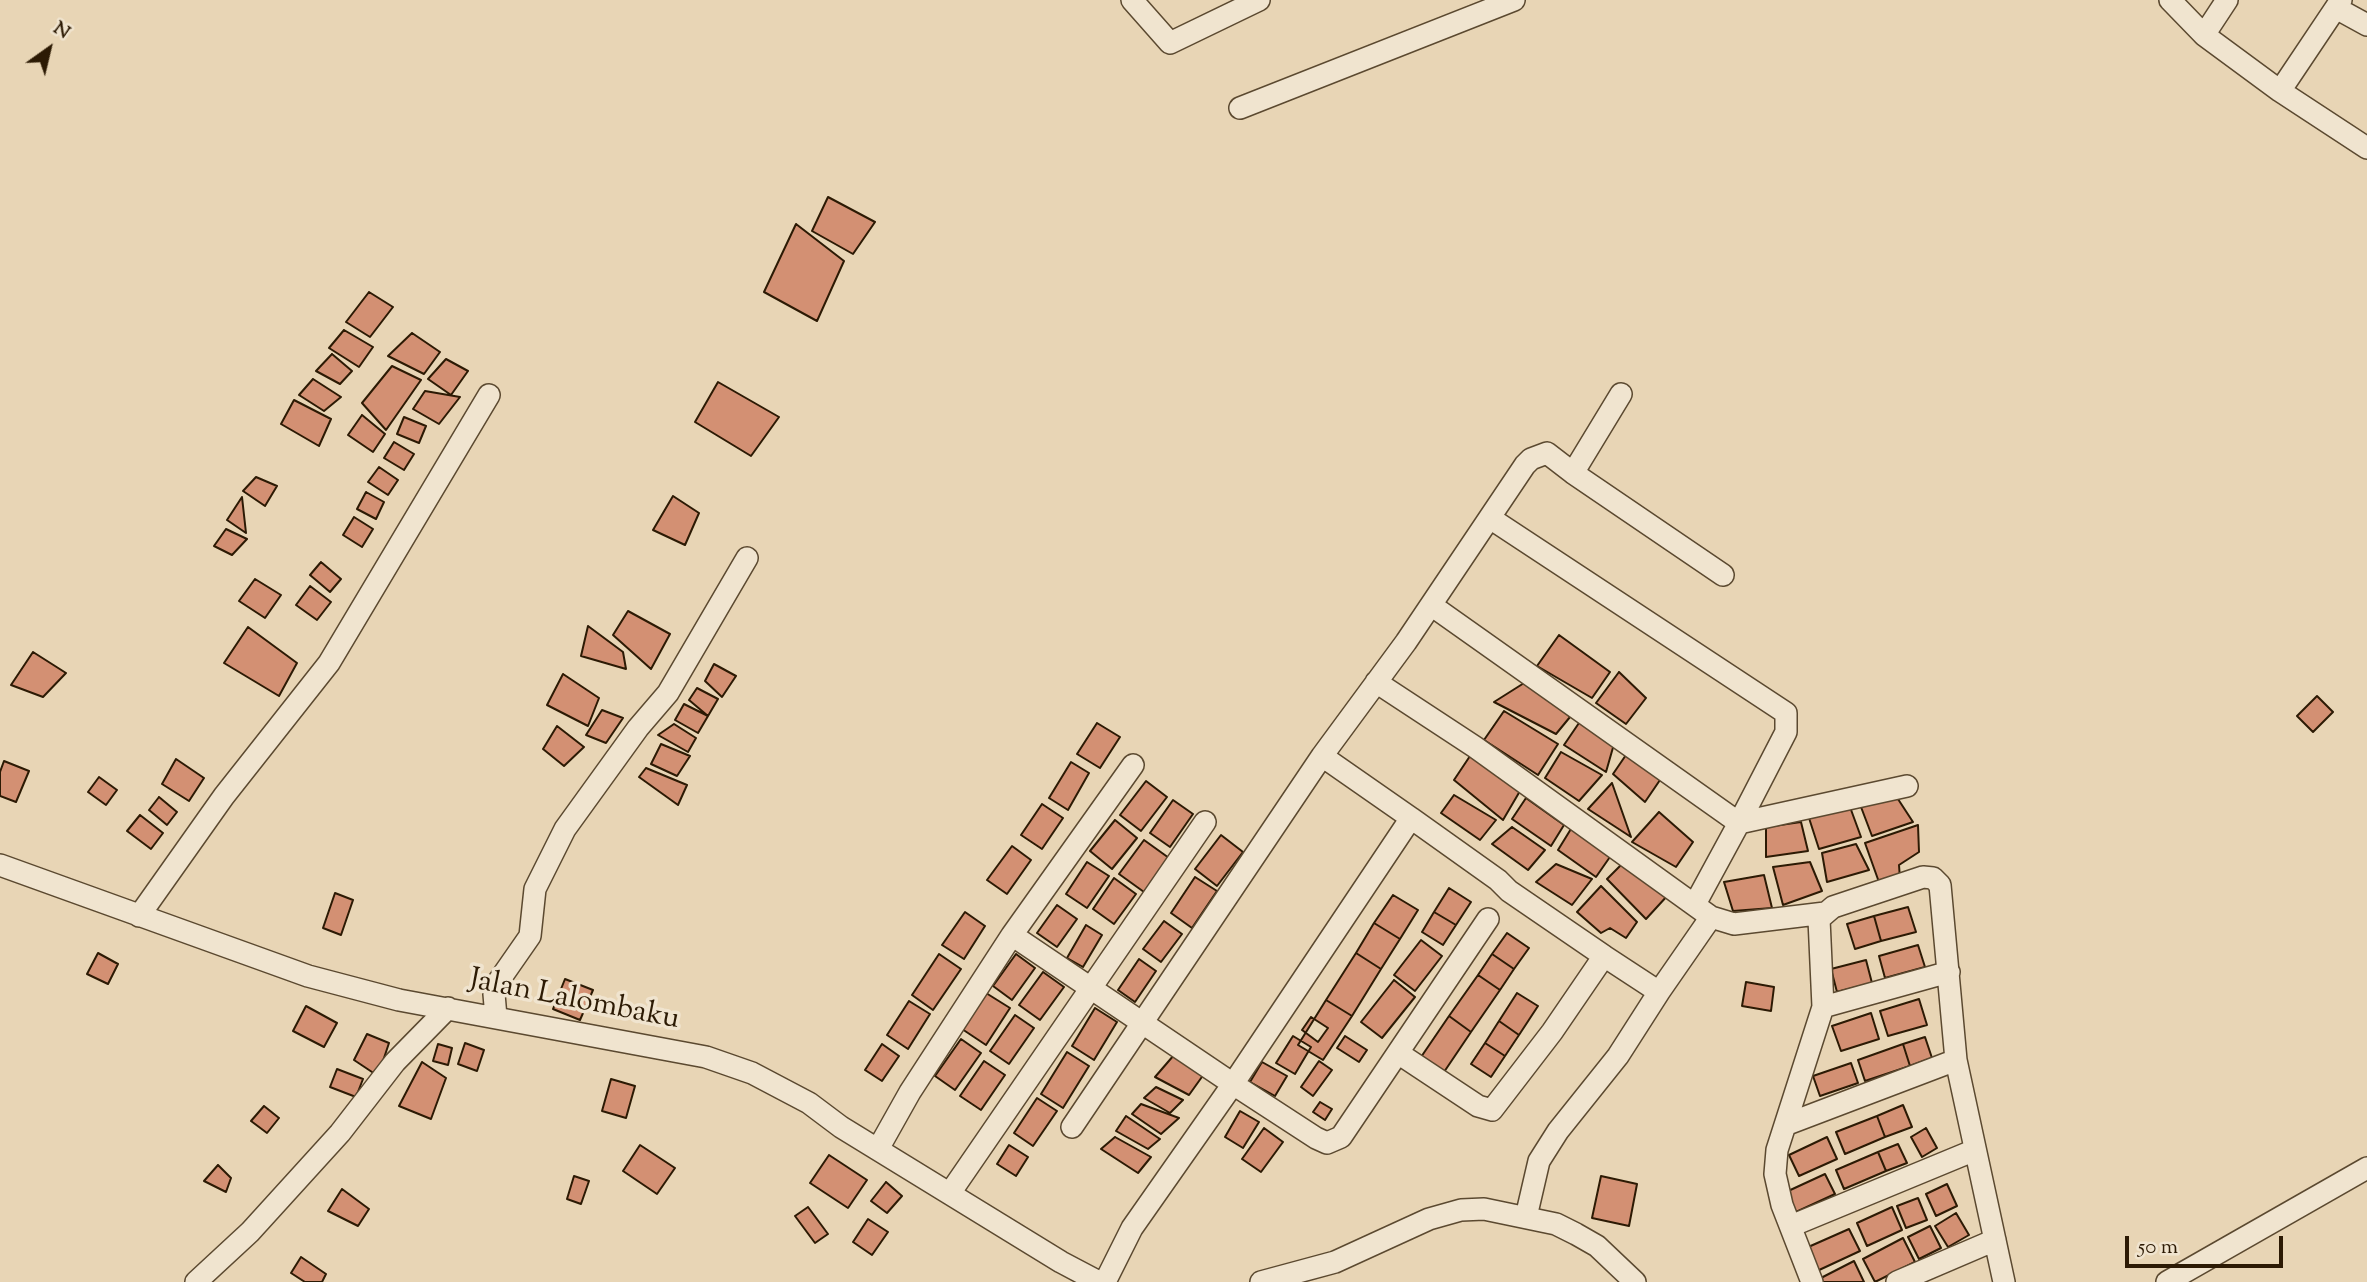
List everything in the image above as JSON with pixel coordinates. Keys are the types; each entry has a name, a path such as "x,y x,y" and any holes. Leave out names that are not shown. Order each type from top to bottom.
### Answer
{"street":[{"path":"1132,0 1170,43 1259,0"},
{"path":"1240,108 1514,0"},
{"path":"2170,0 2204,35 2280,91 2367,148"},
{"path":"2204,35 2227,0"},
{"path":"2280,91 2339,4 2367,25"},
{"path":"1573,473 1621,394"},
{"path":"138,916 224,796 329,663 489,395"},
{"path":"1072,1127 1141,1021 1322,757 1531,459 1547,453 1723,575"},
{"path":"1490,517 1786,713 1786,732 1739,823 1703,911 1659,992 1618,1056 1558,1131 1539,1161 1526,1217"},
{"path":"496,1017 494,994 498,982 530,936 535,889 565,829 638,728 668,693 747,558"},
{"path":"1431,605 1739,823 1907,786"},
{"path":"1376,682 1475,747 1703,911 1734,925 1825,913 1923,877 1933,878 1940,885 1956,1060 2004,1282"},
{"path":"1322,757 1498,880 1509,891 1659,992"},
{"path":"878,1149 910,1091 1012,934 1133,765"},
{"path":"1105,1282 1132,1228 1233,1084 1411,818"},
{"path":"950,1193 1205,822"},
{"name":"Jalan Lalombaku","path":"0,865 308,976 399,1000 706,1057 752,1073 809,1103 1061,1262 1099,1282"},
{"path":"1812,1282 1782,1205 1775,1174 1785,1125 1823,1007 1817,938 1819,919 1825,913"},
{"path":"1012,934 1233,1084 1316,1138 1332,1143 1348,1130 1488,919"},
{"path":"1398,1053 1478,1106 1492,1111 1538,1052 1604,956"},
{"path":"1823,1007 1949,972"},
{"path":"196,1282 250,1232 341,1133 395,1062 448,1008"},
{"path":"1785,1125 1956,1060"},
{"path":"1791,1226 1975,1150"},
{"path":"2167,1282 2367,1168"},
{"path":"1261,1282 1335,1262 1429,1219 1461,1210 1484,1209 1556,1224 1597,1246 1635,1282"},
{"path":"1897,1282 1994,1240"}],"building":[{"path":"828,197 875,222 853,254 812,231"},
{"path":"796,224 844,261 817,321 764,292"},
{"path":"369,292 393,307 370,337 346,322"},
{"path":"344,330 373,347 359,367 329,348"},
{"path":"412,333 440,352 424,374 388,356"},
{"path":"332,354 352,371 340,384 316,371"},
{"path":"446,359 468,371 451,395 428,379"},
{"path":"392,366 421,380 386,430 362,403"},
{"path":"313,379 341,397 324,411 299,395"},
{"path":"718,382 779,417 751,456 695,422"},
{"path":"425,391 460,397 439,424 413,409"},
{"path":"294,400 331,419 319,446 281,424"},
{"path":"362,415 385,434 373,452 348,435"},
{"path":"404,417 426,426 419,443 397,434"},
{"path":"394,442 414,454 404,470 384,458"},
{"path":"379,467 398,480 388,495 368,482"},
{"path":"256,477 277,486 265,506 243,491"},
{"path":"366,492 384,502 376,519 357,509"},
{"path":"673,496 699,513 685,545 653,530"},
{"path":"242,497 246,533 227,520"},
{"path":"354,517 373,529 362,547 343,535"},
{"path":"226,529 247,539 232,555 214,546"},
{"path":"321,562 341,579 330,592 310,575"},
{"path":"255,579 281,595 265,618 239,601"},
{"path":"310,586 331,602 317,620 296,605"},
{"path":"628,611 670,634 651,669 613,635"},
{"path":"588,626 623,652 626,669 581,656"},
{"path":"248,627 297,663 279,696 224,663"},
{"path":"1559,635 1610,672 1592,698 1537,666"},
{"path":"33,652 66,673 43,697 11,685"},
{"path":"714,664 736,676 722,697 705,681"},
{"path":"1619,672 1646,698 1626,724 1596,703"},
{"path":"563,674 599,698 588,726 547,705"},
{"path":"1532,678 1570,717 1556,734 1494,702"},
{"path":"697,688 718,699 708,716 689,700"},
{"path":"2317,696 2333,712 2313,732 2297,716"},
{"path":"684,704 708,716 698,733 675,720"},
{"path":"602,710 623,718 606,743 586,735"},
{"path":"1504,711 1558,744 1538,775 1484,740"},
{"path":"1581,720 1614,744 1606,772 1564,745"},
{"path":"1097,723 1120,737 1100,768 1077,754"},
{"path":"674,724 696,738 688,752 658,735"},
{"path":"557,726 584,747 564,766 543,749"},
{"path":"661,744 690,756 677,776 651,764"},
{"path":"1474,750 1520,791 1503,820 1454,780"},
{"path":"1561,752 1602,775 1579,801 1545,778"},
{"path":"1628,752 1660,780 1645,802 1613,774"},
{"path":"176,759 204,778 189,801 162,784"},
{"path":"4,761 29,771 16,802 0,796 0,772"},
{"path":"1071,762 1089,773 1068,810 1049,798"},
{"path":"646,768 687,785 678,805 639,777"},
{"path":"99,777 117,790 106,805 88,792"},
{"path":"1146,781 1167,797 1141,831 1120,815"},
{"path":"1612,783 1631,837 1588,809"},
{"path":"1454,795 1496,820 1480,840 1441,813"},
{"path":"1896,796 1913,822 1872,836 1861,807"},
{"path":"159,797 177,812 167,825 149,810"},
{"path":"1526,798 1564,825 1551,846 1512,819"},
{"path":"1173,800 1193,814 1170,847 1150,833"},
{"path":"1042,804 1063,818 1042,849 1021,835"},
{"path":"1850,807 1861,837 1819,849 1809,818"},
{"path":"1659,812 1693,842 1676,867 1632,842"},
{"path":"140,815 163,833 151,849 127,831"},
{"path":"1115,820 1137,838 1112,869 1090,851"},
{"path":"1801,822 1808,851 1766,857 1766,827"},
{"path":"1574,824 1612,854 1596,877 1558,850"},
{"path":"1918,825 1919,852 1899,865 1900,879 1880,885 1865,843"},
{"path":"1512,827 1545,850 1528,870 1492,844"},
{"path":"1221,835 1243,852 1217,886 1195,869"},
{"path":"1144,840 1169,858 1144,892 1119,874"},
{"path":"1856,844 1869,870 1827,882 1822,853"},
{"path":"1012,846 1031,860 1007,894 987,880"},
{"path":"1087,862 1109,876 1087,908 1066,894"},
{"path":"1624,862 1668,895 1646,919 1607,879"},
{"path":"1810,862 1822,891 1783,905 1773,867"},
{"path":"1556,864 1592,879 1572,905 1536,882"},
{"path":"1764,875 1772,908 1733,911 1724,882"},
{"path":"1195,877 1217,891 1192,928 1171,913"},
{"path":"1114,878 1136,894 1114,924 1093,909"},
{"path":"1601,886 1637,922 1626,938 1610,928 1601,933 1577,912"},
{"path":"1449,888 1471,902 1456,925 1434,912"},
{"path":"335,893 353,900 341,935 323,928"},
{"path":"1393,895 1418,910 1400,939 1374,923"},
{"path":"1057,905 1077,919 1057,947 1037,933"},
{"path":"1908,907 1916,932 1881,941 1874,916"},
{"path":"965,912 985,926 964,959 942,945"},
{"path":"1434,912 1456,925 1443,945 1422,932"},
{"path":"1874,916 1881,941 1855,949 1847,924"},
{"path":"1164,921 1182,934 1161,962 1143,949"},
{"path":"1374,923 1400,939 1381,969 1356,953"},
{"path":"1086,925 1102,935 1083,967 1067,958"},
{"path":"1507,933 1529,948 1514,969 1492,954"},
{"path":"1421,940 1442,956 1415,991 1394,975"},
{"path":"1918,945 1925,967 1885,978 1879,956"},
{"path":"98,953 118,964 108,984 87,974"},
{"path":"1356,953 1381,969 1352,1016 1326,1000"},
{"path":"939,954 961,969 933,1010 912,995"},
{"path":"1016,954 1035,968 1012,1000 993,986"},
{"path":"1492,954 1514,969 1500,990 1478,975"},
{"path":"1139,959 1156,971 1135,1002 1118,990"},
{"path":"1866,960 1872,983 1837,992 1831,969"},
{"path":"1043,972 1064,987 1040,1020 1019,1005"},
{"path":"1478,975 1500,990 1471,1032 1449,1016"},
{"path":"565,979 593,990 580,1020 553,1009"},
{"path":"1394,980 1415,997 1382,1038 1361,1022"},
{"path":"1746,982 1774,987 1771,1011 1742,1006"},
{"path":"986,993 1010,1008 986,1045 962,1029"},
{"path":"1517,993 1538,1006 1519,1035 1499,1021"},
{"path":"1919,999 1927,1025 1888,1036 1880,1011"},
{"path":"1326,1000 1352,1016 1323,1060 1298,1045"},
{"path":"909,1001 930,1014 908,1049 887,1035"},
{"path":"306,1006 337,1023 324,1047 293,1031"},
{"path":"1095,1008 1117,1022 1094,1060 1072,1046"},
{"path":"1871,1013 1879,1039 1841,1051 1832,1026"},
{"path":"1015,1015 1034,1028 1009,1064 990,1051"},
{"path":"1449,1016 1471,1032 1442,1075 1419,1060"},
{"path":"1311,1017 1328,1028 1318,1042 1302,1030"},
{"path":"1499,1021 1519,1035 1505,1056 1485,1043"},
{"path":"367,1034 389,1043 378,1076 354,1060"},
{"path":"1293,1036 1311,1047 1295,1074 1276,1063"},
{"path":"1345,1036 1367,1050 1359,1062 1337,1048"},
{"path":"1925,1037 1932,1058 1910,1066 1903,1044"},
{"path":"961,1039 981,1053 955,1090 935,1076"},
{"path":"465,1043 484,1050 477,1071 458,1064"},
{"path":"1485,1043 1505,1056 1491,1077 1471,1064"},
{"path":"438,1044 452,1048 448,1065 433,1061"},
{"path":"882,1044 899,1056 882,1081 865,1070"},
{"path":"1903,1044 1910,1066 1865,1081 1858,1060"},
{"path":"1067,1052 1089,1066 1063,1108 1041,1094"},
{"path":"1174,1055 1204,1074 1189,1095 1155,1077"},
{"path":"984,1061 1005,1075 981,1110 960,1096"},
{"path":"1319,1061 1332,1070 1313,1096 1301,1087"},
{"path":"422,1062 446,1078 431,1119 399,1106"},
{"path":"1262,1062 1287,1076 1275,1096 1250,1082"},
{"path":"1851,1063 1858,1083 1820,1096 1813,1076"},
{"path":"337,1069 363,1079 356,1097 330,1087"},
{"path":"611,1079 635,1086 626,1118 602,1111"},
{"path":"1156,1087 1183,1100 1170,1113 1144,1098"},
{"path":"1037,1098 1057,1111 1033,1146 1014,1133"},
{"path":"1320,1102 1332,1109 1325,1120 1313,1112"},
{"path":"1141,1104 1179,1118 1161,1134 1132,1114"},
{"path":"1903,1105 1912,1127 1885,1137 1877,1116"},
{"path":"264,1106 279,1118 267,1133 251,1121"},
{"path":"1240,1111 1259,1122 1243,1148 1225,1137"},
{"path":"1126,1116 1160,1139 1148,1149 1116,1131"},
{"path":"1877,1116 1885,1137 1845,1154 1836,1132"},
{"path":"1264,1128 1283,1142 1261,1172 1242,1159"},
{"path":"1926,1128 1937,1148 1922,1157 1911,1137"},
{"path":"1115,1137 1151,1157 1138,1173 1101,1149"},
{"path":"1827,1137 1837,1159 1799,1176 1789,1155"},
{"path":"1898,1144 1907,1163 1886,1171 1878,1152"},
{"path":"640,1145 675,1168 657,1194 623,1171"},
{"path":"1009,1145 1028,1157 1016,1176 997,1164"},
{"path":"1878,1152 1886,1171 1844,1189 1836,1170"},
{"path":"829,1155 867,1180 848,1208 810,1183"},
{"path":"218,1165 231,1178 226,1192 204,1181"},
{"path":"1825,1174 1835,1194 1796,1212 1786,1192"},
{"path":"574,1176 589,1181 581,1204 567,1199"},
{"path":"1601,1176 1637,1184 1629,1226 1592,1218"},
{"path":"886,1182 902,1196 887,1213 871,1201"},
{"path":"1947,1184 1957,1206 1936,1216 1926,1194"},
{"path":"342,1189 369,1209 358,1226 328,1211"},
{"path":"1918,1198 1927,1220 1906,1228 1897,1206"},
{"path":"808,1207 828,1234 815,1243 795,1216"},
{"path":"1892,1207 1902,1230 1867,1246 1857,1223"},
{"path":"1956,1213 1969,1235 1948,1247 1935,1226"},
{"path":"868,1219 888,1232 872,1255 853,1242"},
{"path":"1930,1226 1941,1248 1919,1259 1908,1237"},
{"path":"1849,1229 1860,1251 1817,1271 1806,1248"},
{"path":"1903,1238 1915,1262 1875,1282 1863,1259"},
{"path":"301,1257 326,1274 322,1282 305,1282 291,1273"},
{"path":"1854,1261 1864,1282 1817,1282 1817,1280"}]}
